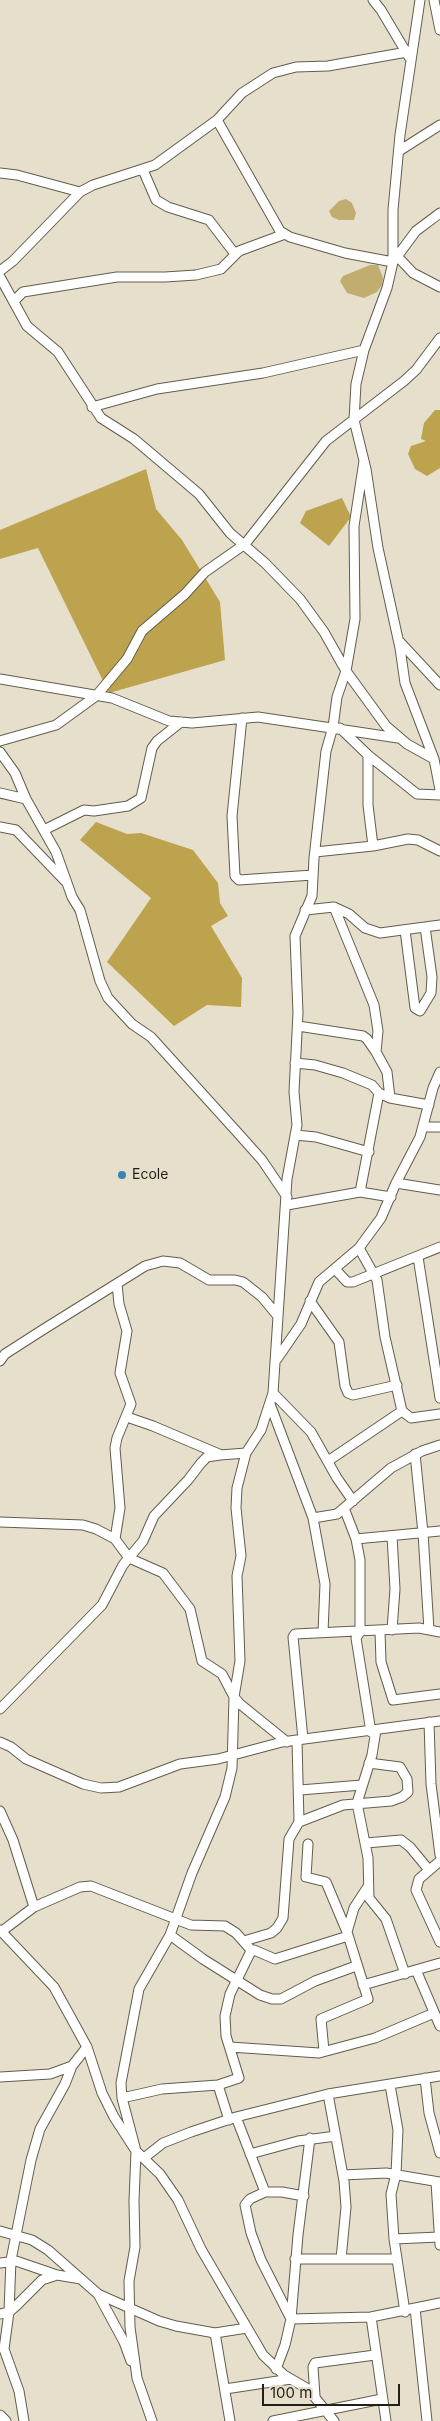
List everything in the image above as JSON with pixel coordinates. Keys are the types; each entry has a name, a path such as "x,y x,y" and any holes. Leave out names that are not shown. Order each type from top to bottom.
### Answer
{"street":[{"path":"373,0 409,56"},
{"path":"420,0 409,56 398,151 393,210 395,259 387,288 364,350 356,384 354,420 364,462 378,548 398,640 405,683 437,762 440,790"},
{"path":"434,0 440,30"},
{"path":"0,271 13,261 80,192 93,185 155,165 217,120 242,93 278,71 296,67 328,66 409,56"},
{"path":"217,120 280,231 345,253 395,259 413,273 440,287"},
{"path":"398,151 440,125"},
{"path":"143,170 156,200 168,207 209,220 235,254"},
{"path":"0,173 17,175 80,192"},
{"path":"395,259 416,231 440,213"},
{"path":"14,301 23,292 117,277 196,275 221,270 235,254 253,244 286,234"},
{"path":"0,277 27,326 58,352 92,407 101,418 134,438 199,494 230,533 245,544 300,599 324,632 346,671 370,706 398,738 437,762"},
{"path":"0,741 56,725 96,696 114,677 127,659 142,630 185,594 205,572 245,544 319,450 416,370 440,338"},
{"path":"92,407 148,390 263,373 364,350"},
{"path":"137,2378 129,2281 135,2247 136,2151 122,2098 121,2083 139,1989 170,1934 192,1873 225,1797 232,1768 234,1697 240,1662 237,1576 242,1556 236,1508 237,1488 246,1453 261,1430 273,1393 277,1359 277,1315 287,1201 287,1179 297,1125 294,1092 298,1026 295,936 312,896 326,751 337,728 338,697 346,671 355,619 354,526 364,462"},
{"path":"398,640 440,685"},
{"path":"0,679 112,698 169,721 181,722 258,717 398,738"},
{"path":"242,718 232,816 235,876 238,880 313,875"},
{"path":"44,830 84,810 128,806 141,798 152,748 157,741 181,722"},
{"path":"337,728 416,794 440,795"},
{"path":"0,752 15,773 26,799 56,852 67,883 80,910 100,981 108,998 132,1024 151,1037 262,1160 287,1201"},
{"path":"368,755 368,805 373,846"},
{"path":"0,793 26,799"},
{"path":"0,827 16,830 67,883"},
{"path":"315,852 373,846 408,839 418,840 440,851"},
{"path":"305,910 334,907 349,914 373,932 440,925"},
{"path":"334,907 361,968 374,1005 378,1031 376,1052"},
{"path":"405,930 415,1008 420,1011 431,993 432,977 425,927"},
{"path":"298,1026 362,1036 367,1039 387,1072 390,1098"},
{"path":"296,1063 315,1065 343,1073 372,1086 379,1093 390,1098 429,1105"},
{"path":"277,1359 301,1324 319,1282 359,1248 381,1218 423,1127 440,1072"},
{"path":"360,1192 379,1093"},
{"path":"423,1127 440,1127"},
{"path":"295,1135 316,1137 369,1152"},
{"path":"396,1183 440,1190"},
{"path":"287,1201 360,1192 391,1197"},
{"path":"335,1269 347,1282 355,1282 440,1247"},
{"path":"359,1248 379,1287 385,1337 402,1411 412,1418 440,1414"},
{"path":"418,1256 436,1353 440,1398"},
{"path":"0,1361 13,1349 145,1266 163,1261 180,1263 209,1280 236,1280 243,1282 262,1297 277,1315"},
{"path":"115,1539 120,1508 115,1448 116,1438 127,1417 131,1404 120,1367 127,1331 119,1304 117,1284"},
{"path":"310,1301 339,1342 345,1386 348,1393 352,1394 397,1385"},
{"path":"273,1393 311,1432 337,1478 353,1500"},
{"path":"270,1404 313,1518 325,1584 323,1632"},
{"path":"328,1461 402,1411"},
{"path":"127,1417 153,1426 220,1455"},
{"path":"313,1518 337,1514 391,1468 415,1454 440,1445"},
{"path":"0,1709 102,1605 129,1558 143,1541 154,1516 188,1480 201,1462 208,1457 246,1453"},
{"path":"415,1454 423,1533 429,1630"},
{"path":"344,1508 356,1539 362,1583 360,1632 356,1638 374,1731 369,1763 357,1803 366,1843 368,1888 371,1901 386,1919 405,1974"},
{"path":"0,1522 83,1525 108,1534 115,1539 129,1558 163,1573 190,1609 202,1661 222,1674 234,1697 287,1742"},
{"path":"356,1539 440,1531"},
{"path":"392,1536 395,1589 392,1630"},
{"path":"244,1941 271,1933 282,1918 289,1840 299,1822 300,1739 293,1637 295,1634 323,1632 429,1630 440,1632"},
{"path":"380,1631 381,1662 393,1700 440,1694"},
{"path":"0,1742 12,1747 26,1759 83,1784 101,1788 119,1786 180,1764 232,1755 300,1739 374,1731 440,1721"},
{"path":"429,1722 431,1784 440,1854"},
{"path":"299,1822 340,1806 391,1801 402,1797 408,1792 407,1779 400,1767 369,1763"},
{"path":"300,1790 362,1785"},
{"path":"0,1811 13,1840 34,1907"},
{"path":"366,1843 401,1840 415,1852 429,1870"},
{"path":"308,1844 306,1877 326,1882 347,1934 368,2000 320,2020 324,2051"},
{"path":"440,1861 419,1879 416,1890 440,1942"},
{"path":"334,2421 303,2385 276,2369 263,2355 201,2249 178,2200 160,2174 136,2151 102,2094 86,2047 54,1987 1,1930 34,1907 80,1887 91,1886 198,1926 225,1926 244,1941 252,1951 275,1959 347,1934"},
{"path":"347,1934 354,1908 368,1888"},
{"path":"170,1934 203,1958 260,1994 276,2000 315,1981 356,1966"},
{"path":"122,2098 162,2089 218,2085 239,2078 225,2027 225,2016 237,1979 252,1951"},
{"path":"363,1985 440,1963"},
{"path":"416,1970 440,2026"},
{"path":"230,2046 315,2053 375,2038 434,2013"},
{"path":"24,2421 19,2392 4,2349 5,2313 11,2260 31,2160 40,2130 65,2084 72,2066 86,2047"},
{"path":"0,2077 45,2074 72,2066"},
{"path":"144,2158 163,2144 190,2132 232,2118 328,2094 440,2076"},
{"path":"425,2078 429,2113 440,2153"},
{"path":"218,2085 250,2154 265,2192"},
{"path":"390,2085 398,2130 396,2174 391,2194 396,2259 405,2312"},
{"path":"328,2094 343,2175 346,2207 341,2259"},
{"path":"250,2154 310,2138 336,2136"},
{"path":"276,2369 285,2345 290,2319 310,2138"},
{"path":"343,2175 396,2174 438,2182 440,2244"},
{"path":"290,2319 260,2260 251,2233 245,2205 250,2199 265,2192 282,2192 304,2196"},
{"path":"0,2231 32,2240 48,2250 98,2294 159,2321 215,2333 247,2328"},
{"path":"394,2239 439,2237"},
{"path":"296,2259 396,2259"},
{"path":"0,2263 11,2260 81,2280"},
{"path":"5,2313 42,2280 57,2274"},
{"path":"98,2294 124,2342 152,2421"},
{"path":"290,2319 371,2317 440,2304"},
{"path":"415,2308 427,2421"},
{"path":"371,2317 386,2421"},
{"path":"215,2333 230,2421"},
{"path":"314,2396 313,2366 315,2363 375,2355"},
{"path":"224,2389 292,2379"},
{"path":"273,2421 306,2418 382,2399"},
{"path":"0,2415 6,2421"}],"shaded area":[{"path":"346,199 352,203 356,213 354,220 339,220 332,217 329,211 339,201"},
{"path":"370,265 378,265 383,278 382,285 377,292 364,298 347,293 340,281 343,276"},
{"path":"435,410 440,410 440,468 427,476 415,469 408,454 411,446 426,441 421,439 424,423"},
{"path":"146,469 156,509 182,540 220,602 225,660 109,693 38,548 0,559 0,530"},
{"path":"342,498 351,517 329,546 300,523 306,511"},
{"path":"96,822 127,834 141,833 193,850 218,883 220,903 228,916 211,926 242,978 241,1007 207,1005 174,1026 107,962 151,898 80,840"}],"place":[{"name":"Ecole","path":"122,1175"}]}
